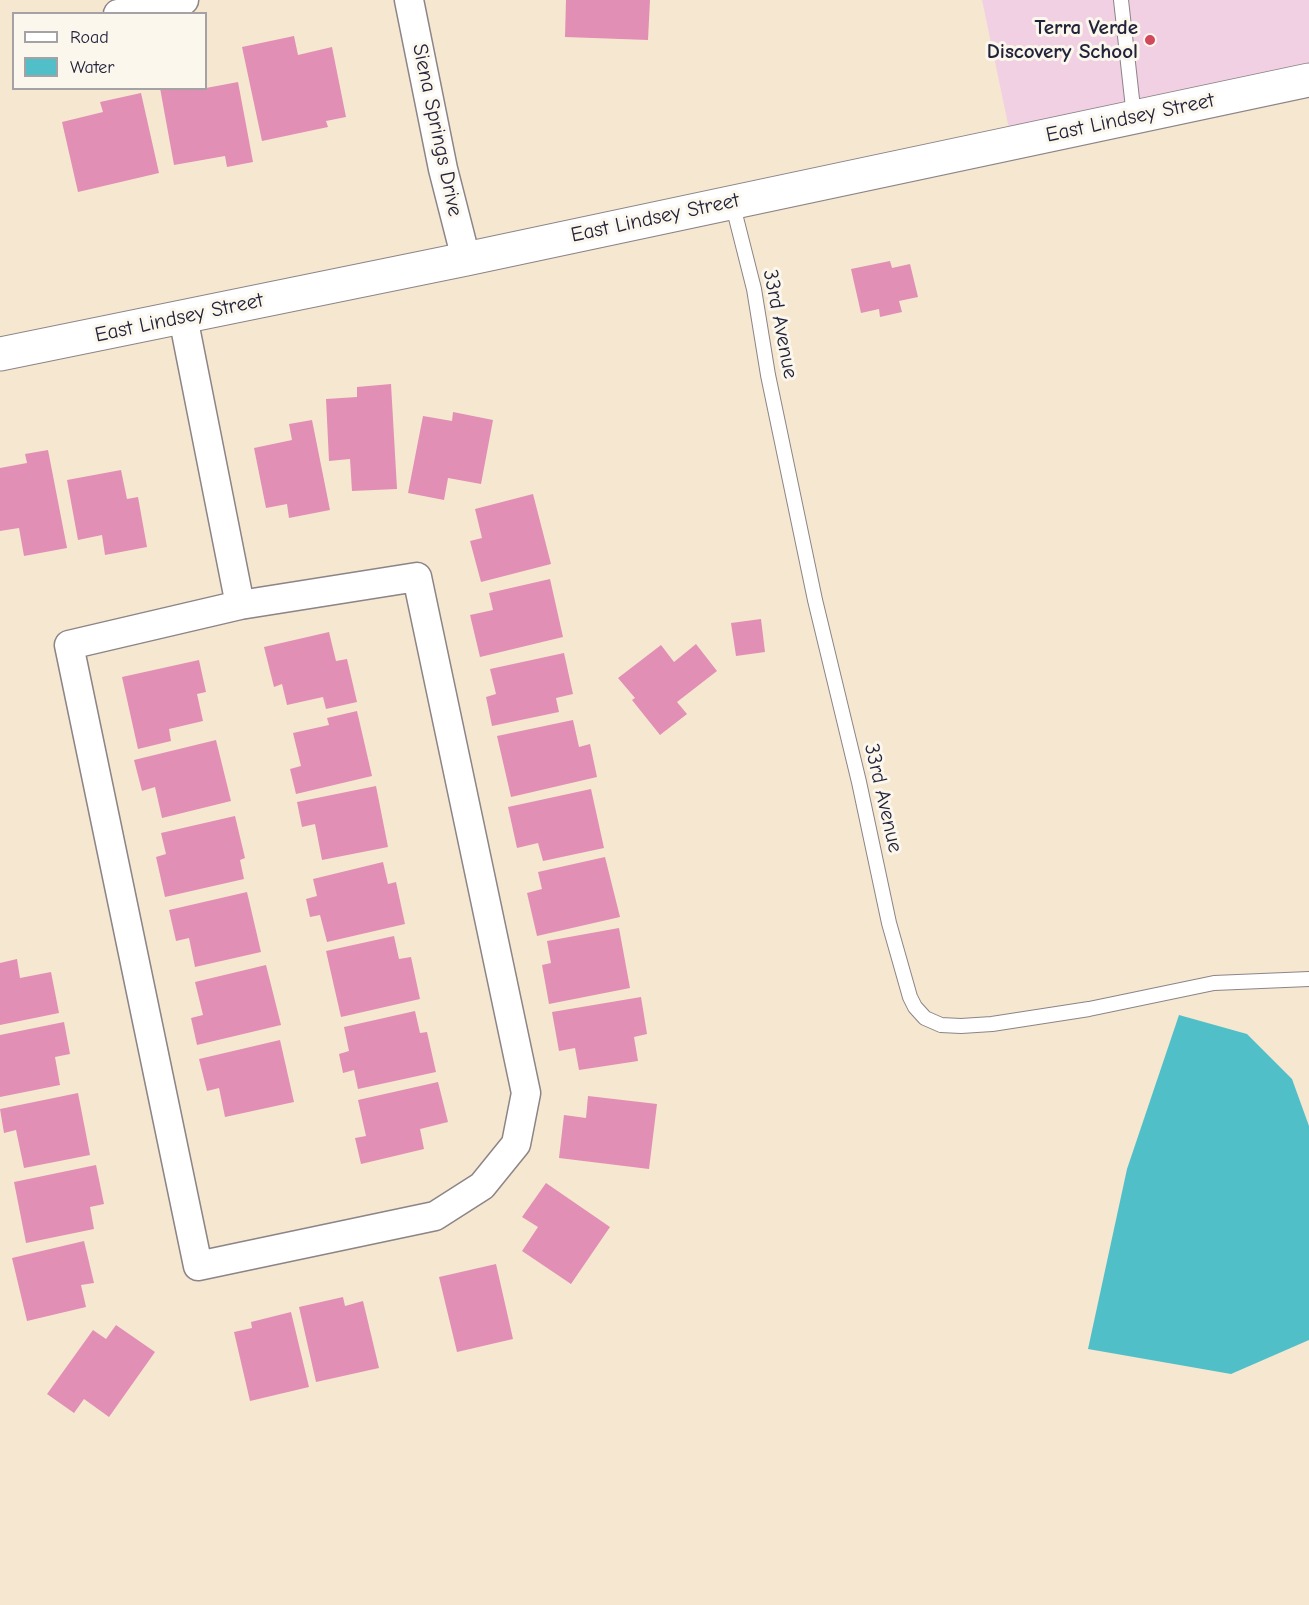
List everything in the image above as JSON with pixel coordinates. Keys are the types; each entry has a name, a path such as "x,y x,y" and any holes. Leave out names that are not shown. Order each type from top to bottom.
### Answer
{"street":[{"path":"127,12 184,0"},
{"name":"Siena Springs Drive","path":"409,0 443,169 466,259"},
{"name":"East Lindsey Street","path":"0,354 466,259 1309,80"},
{"path":"183,317 240,606"},
{"path":"417,577 526,1094 516,1144 482,1186 435,1216 198,1266 69,645 240,606 417,577"}],"lane":[{"path":"1121,0 1134,118"},
{"name":"33rd Avenue","path":"732,202 754,289 768,375 815,600 859,782 889,923 910,997 915,1007 925,1018 941,1025 992,1024 1089,1009 1214,983 1309,980"}],"shaded area":[{"name":"Terra Verde Discovery School","path":"982,0 1309,0 1309,80 1012,143"}],"water":[{"path":"1179,1015 1247,1034 1292,1079 1309,1126 1309,1340 1231,1374 1088,1349 1127,1169"}],"building":[{"path":"566,0 650,0 648,40 565,37"},
{"path":"294,36 298,55 332,47 346,117 326,121 328,127 262,141 242,47"},
{"path":"238,82 253,162 227,167 225,156 174,165 160,90 207,90 207,88"},
{"path":"141,93 159,173 78,192 62,122 103,112 100,102"},
{"path":"890,261 892,268 910,264 918,297 899,301 902,312 880,317 879,309 861,313 851,269"},
{"path":"391,384 397,489 352,491 350,459 329,461 326,399 357,397 357,387"},
{"path":"453,412 493,420 481,484 448,478 444,500 408,493 423,416 452,421"},
{"path":"312,420 330,510 289,518 287,504 266,508 254,448 292,440 289,424"},
{"path":"48,450 67,548 24,556 19,528 0,531 0,468 27,463 25,454"},
{"path":"121,470 127,499 138,497 147,547 105,555 102,535 78,540 67,480"},
{"path":"533,494 551,564 481,582 470,541 482,538 475,509"},
{"path":"550,579 563,637 480,657 470,615 493,610 489,593"},
{"path":"761,619 765,652 736,656 731,623"},
{"path":"329,632 336,661 347,659 357,702 326,709 323,697 287,705 282,684 274,687 264,647"},
{"path":"696,644 717,671 677,702 687,714 660,735 632,700 635,698 618,678 661,645 674,662"},
{"path":"564,653 573,694 556,698 559,712 492,726 486,697 496,694 490,669"},
{"path":"199,660 206,692 197,694 203,721 169,729 171,741 138,749 122,677"},
{"path":"357,711 372,776 296,794 290,769 301,766 293,733 329,725 327,718"},
{"path":"573,720 579,747 590,744 597,777 511,797 497,736"},
{"path":"216,740 231,801 162,818 155,787 142,791 134,760"},
{"path":"376,786 388,847 322,860 315,824 302,827 297,802"},
{"path":"591,789 604,848 543,861 538,843 517,848 508,807"},
{"path":"235,816 245,858 240,860 244,879 165,897 156,857 166,854 161,833"},
{"path":"605,857 620,917 537,936 527,893 542,889 538,872"},
{"path":"383,862 388,884 396,882 405,924 327,942 320,915 310,917 306,899 317,896 313,879"},
{"path":"247,892 261,952 195,967 189,938 176,941 169,910"},
{"path":"619,928 630,988 549,1004 542,965 551,963 547,941"},
{"path":"394,936 399,959 411,957 420,999 341,1017 326,951"},
{"path":"17,959 20,978 51,972 59,1013 0,1025 0,963"},
{"path":"266,965 281,1025 197,1045 191,1018 203,1015 195,982"},
{"path":"641,997 647,1034 634,1037 638,1061 579,1070 575,1048 559,1051 552,1012"},
{"path":"415,1011 420,1033 427,1032 436,1072 358,1089 354,1070 343,1073 339,1054 349,1051 344,1027"},
{"path":"64,1022 70,1054 55,1057 60,1085 0,1097 0,1035"},
{"path":"280,1040 294,1102 225,1117 219,1088 207,1091 199,1059"},
{"path":"438,1082 448,1122 420,1129 424,1149 361,1164 355,1138 366,1136 358,1100"},
{"path":"78,1093 90,1155 24,1168 16,1130 4,1133 0,1109"},
{"path":"588,1096 657,1104 649,1169 559,1158 564,1115 586,1118"},
{"path":"96,1165 104,1204 90,1207 94,1229 26,1243 14,1182"},
{"path":"546,1183 610,1227 571,1284 522,1251 538,1227 522,1217"},
{"path":"84,1241 94,1283 81,1285 86,1307 27,1321 12,1258"},
{"path":"496,1264 513,1339 457,1352 439,1277"},
{"path":"343,1297 345,1306 363,1301 379,1368 316,1382 299,1307"},
{"path":"291,1312 309,1387 250,1401 234,1332 252,1328 251,1322"},
{"path":"116,1325 155,1352 109,1417 84,1399 74,1413 47,1394 93,1330 106,1339"}],"place":[{"name":"Terra Verde Discovery School","path":"1150,40"}]}
